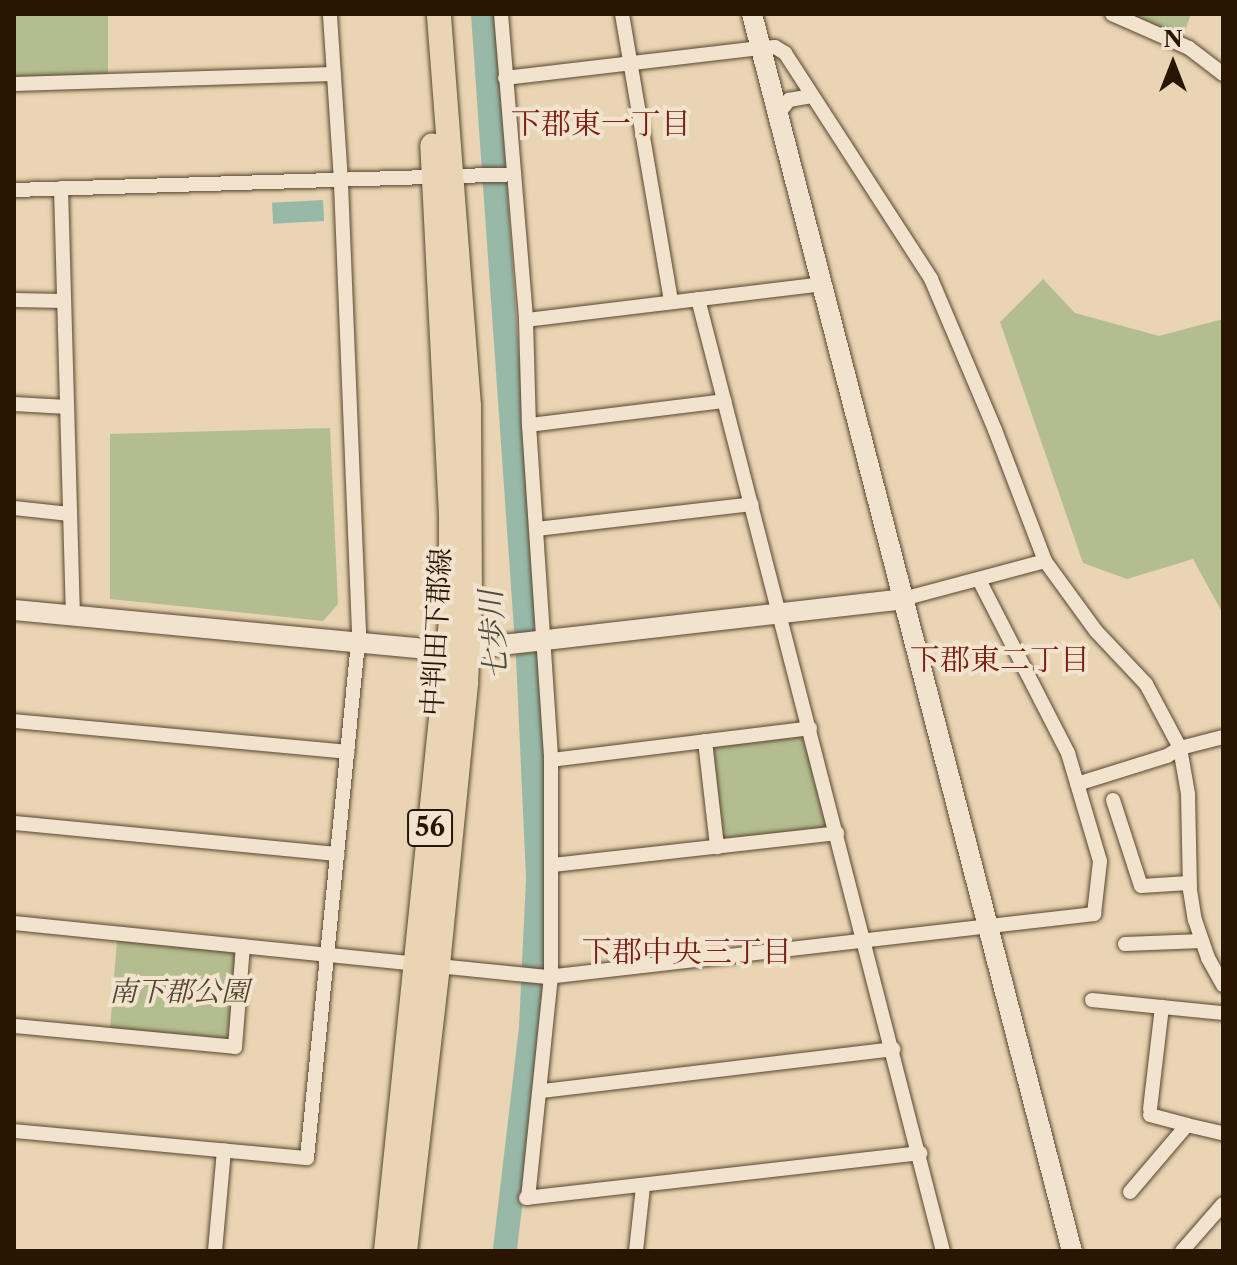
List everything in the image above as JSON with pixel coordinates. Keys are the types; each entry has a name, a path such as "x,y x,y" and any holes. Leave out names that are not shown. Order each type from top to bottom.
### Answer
{"main road":[{"name":"中判田下郡線","path":"423,14 453,178"},
{"name":"中判田下郡線","path":"405,1251 427,964 472,511 453,178 439,14"},
{"name":"中判田下郡線","path":"386,1251 427,964"}],"street":[{"path":"14,1131 307,1158 359,642 341,181 330,14"},
{"path":"501,14 510,174 526,320 529,425 551,760 553,865 549,977 542,1091 527,1198 920,1153"},
{"path":"622,14 671,302"},
{"path":"752,14 1072,1251"},
{"path":"1112,14 1189,48 1223,74"},
{"path":"505,78 762,48 775,47 785,53 931,279 995,430 1045,561 1096,631 1146,684 1180,748 1188,794 1189,883 1202,941 1223,985"},
{"path":"14,84 334,74"},
{"path":"778,114 789,100 812,96"},
{"path":"14,190 510,174"},
{"path":"61,188 73,615"},
{"path":"526,320 823,284"},
{"path":"698,299 943,1251"},
{"path":"14,300 64,301"},
{"path":"529,425 725,401"},
{"path":"14,404 67,407"},
{"path":"537,529 752,504"},
{"path":"14,508 70,514"},
{"path":"14,610 458,650 903,599 1045,561"},
{"path":"14,923 549,977 1094,914 1100,861 1068,753 979,580"},
{"path":"14,721 348,752"},
{"path":"551,760 810,728"},
{"path":"1077,784 1167,756 1180,748 1223,737"},
{"path":"705,741 717,847"},
{"path":"1113,800 1141,886 1189,883"},
{"path":"14,823 338,854"},
{"path":"553,865 837,833"},
{"path":"1125,944 1202,941"},
{"path":"14,1026 235,1047 243,946"},
{"path":"1092,1000 1223,1013"},
{"path":"1162,1007 1150,1112 1223,1133"},
{"path":"542,1091 893,1049"},
{"path":"1130,1192 1187,1125"},
{"path":"215,1251 224,1150"},
{"path":"636,1251 643,1187"},
{"path":"1182,1251 1223,1204"}],"green space":[{"path":"14,14 108,14 108,79 14,79"},
{"path":"1120,14 1191,14 1181,41"},
{"path":"1043,279 1075,313 1159,336 1223,319 1223,614 1193,559 1127,579 1083,563 1000,322"},
{"path":"330,428 338,604 323,621 110,599 110,434"},
{"path":"801,735 807,738 829,823 825,829 725,840 719,835 712,746"},
{"name":"南下郡公園","path":"117,940 233,951 238,957 229,1035 224,1040 110,1029"}],"shaded area":[{"path":"323,200 324,221 273,224 272,203"}],"waterway":[{"name":"七歩川","path":"483,14 528,657 538,879 531,1028 505,1251"}],"district":[{"name":"下郡東一丁目","path":"601,124"},
{"name":"下郡東二丁目","path":"1000,660"},
{"name":"下郡中央三丁目","path":"687,952"}]}
